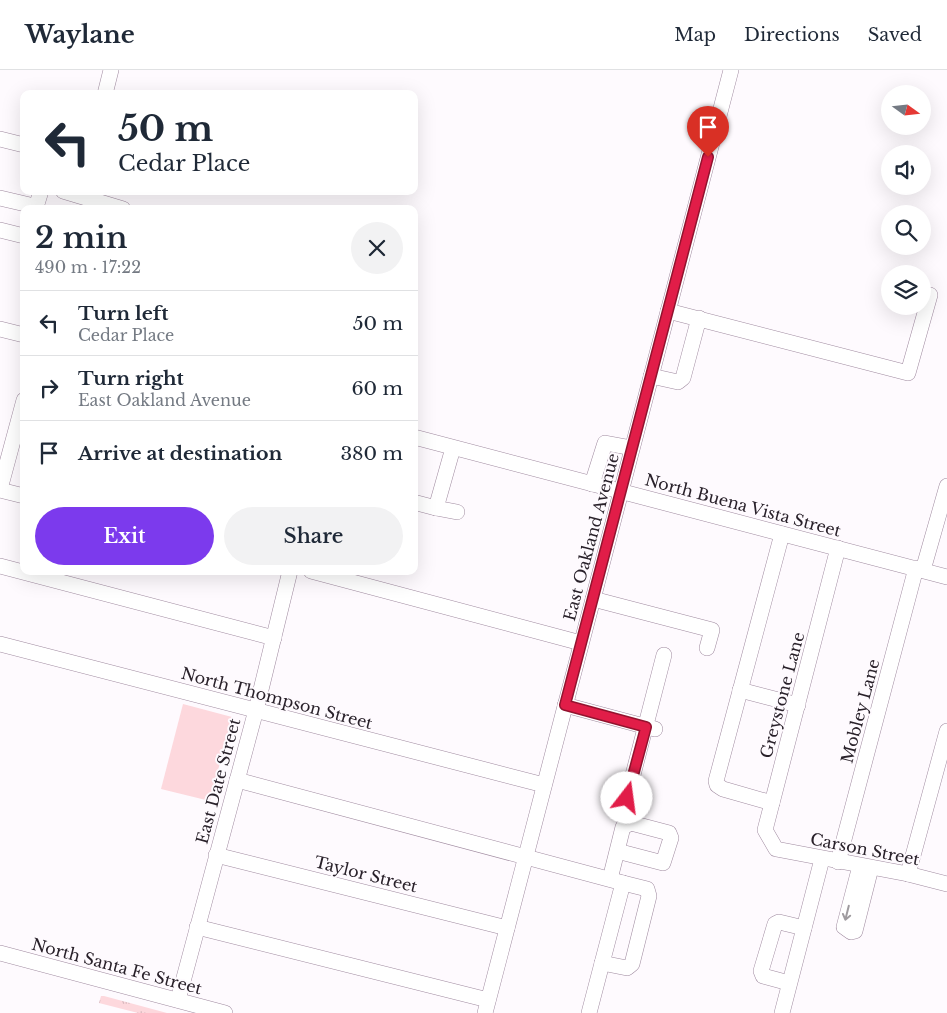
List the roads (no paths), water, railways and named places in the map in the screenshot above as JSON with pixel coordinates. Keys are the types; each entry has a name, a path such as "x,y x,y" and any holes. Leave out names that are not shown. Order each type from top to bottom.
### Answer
{"street":[{"path":"106,90 111,70"},
{"name":"East Oakland Avenue","path":"487,1006 731,70"},
{"path":"0,139 20,144"},
{"path":"0,198 30,205"},
{"path":"77,199 105,205"},
{"path":"0,230 20,235"},
{"path":"668,311 908,373 925,315"},
{"path":"651,376 678,382 683,378 699,318"},
{"path":"0,329 20,334"},
{"path":"20,423 0,490 20,495"},
{"name":"North Buena Vista Street","path":"418,438 947,577"},
{"path":"592,484 605,443 632,448"},
{"path":"436,508 452,448"},
{"name":"Mobley Lane","path":"838,862 920,569 947,486"},
{"path":"418,503 457,512"},
{"path":"772,803 722,789 717,785 716,781 782,534"},
{"name":"Greystone Lane","path":"776,849 765,830 838,548"},
{"path":"0,566 20,571"},
{"path":"34,575 274,638"},
{"name":"East Date Street","path":"178,1000 256,710 289,575"},
{"path":"327,575 581,643"},
{"path":"593,599 712,630 707,648"},
{"name":"North Thompson Street","path":"0,644 544,785"},
{"path":"627,798 650,728 664,655"},
{"path":"740,690 798,704"},
{"path":"565,705 650,728"},
{"path":"908,874 947,731"},
{"path":"237,780 647,889 649,896 632,964 627,968 602,963"},
{"name":"Carson Street","path":"776,849 908,874 947,884"},
{"path":"589,1013 602,963 616,881 617,851"},
{"name":"Taylor Street","path":"216,855 507,928"},
{"path":"782,1013 822,859"},
{"path":"790,983 763,976 761,971 775,924 779,922 804,928"},
{"path":"197,926 487,1006"},
{"name":"North Santa Fe Street","path":"0,953 225,1013"}]}
